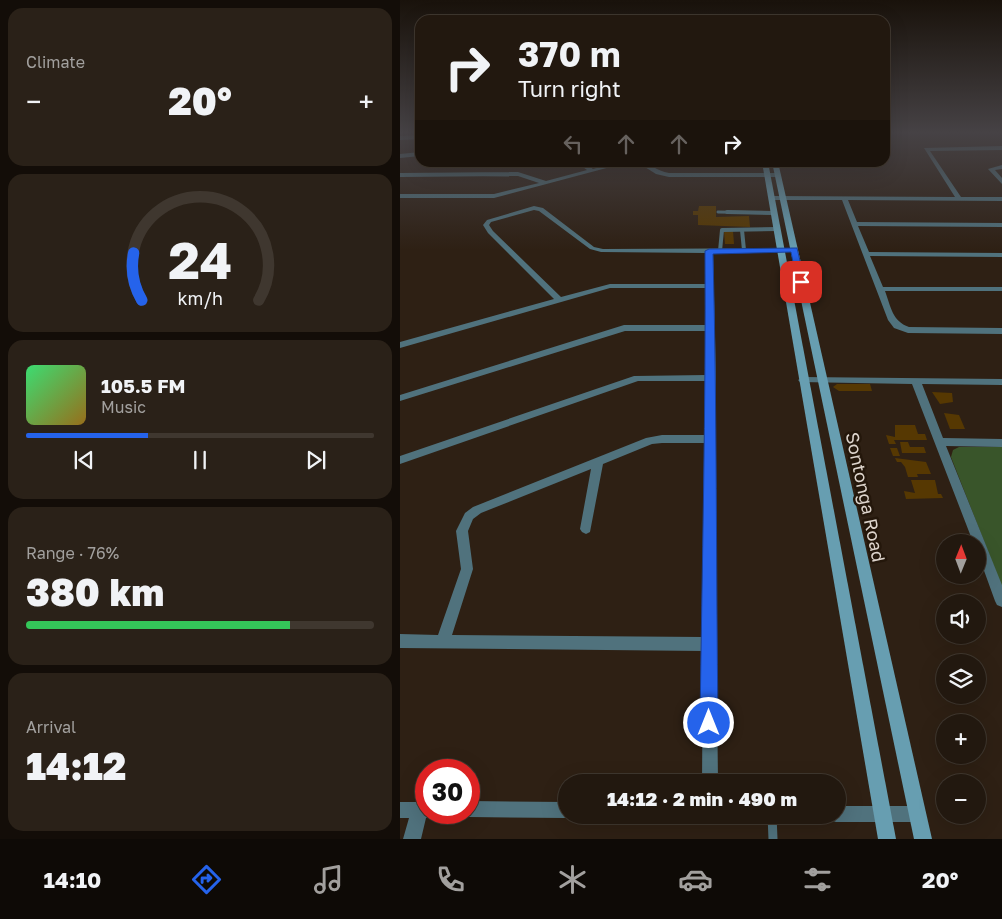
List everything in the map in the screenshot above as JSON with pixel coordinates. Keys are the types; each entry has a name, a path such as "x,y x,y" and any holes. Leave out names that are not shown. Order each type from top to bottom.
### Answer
{"main road":[{"name":"Sontonga Road","path":"770,172 794,250 923,839"},
{"name":"Sontonga Road","path":"777,198 774,213 780,250 887,839"}],"street":[{"path":"400,196 494,196 588,172"},
{"path":"661,172 665,174 772,175"},
{"path":"941,172 959,199"},
{"path":"993,172 1002,182"},
{"path":"400,175 518,174 546,183"},
{"path":"777,198 1002,199"},
{"path":"844,198 894,324 902,328 1002,331"},
{"path":"560,300 490,232 486,225 489,221 538,208 595,249 794,250"},
{"path":"854,224 1002,224"},
{"path":"710,774 708,644 711,378 709,286 715,251"},
{"path":"866,254 1002,254"},
{"path":"400,345 610,286 709,286"},
{"path":"880,289 1002,290"},
{"path":"400,398 624,328 710,328"},
{"path":"400,460 632,380 646,377 711,378"},
{"path":"803,380 1002,382"},
{"path":"916,382 1002,601"},
{"path":"443,641 467,569 462,531 469,516 486,505 658,439 709,439"},
{"path":"940,442 1002,443"},
{"path":"586,529 598,461"},
{"path":"400,642 708,644"},
{"path":"400,810 415,810"},
{"path":"480,810 558,810"},
{"path":"846,814 917,814"},
{"path":"412,839 418,824"}],"lane":[{"path":"718,212 774,213"},
{"path":"715,251 722,231 777,229"},
{"path":"742,230 744,250"},
{"path":"773,824 774,839"}],"green space":[{"path":"959,447 1002,447 1002,587 986,546 986,534 981,534 951,457 953,450"}],"building":[{"path":"699,206 716,206 716,217 749,216 750,227 698,225 698,215 693,215 693,211 698,211"},
{"path":"724,231 733,231 734,244 725,244"},
{"path":"837,384 870,384 872,391 839,391 833,387"},
{"path":"932,392 952,393 953,402 940,404"},
{"path":"944,413 959,415 965,429 950,429"},
{"path":"895,425 915,425 918,434 925,434 927,440 894,440 896,444 889,444 886,435 895,437"},
{"path":"900,442 908,442 910,447 924,447 926,453 902,453"},
{"path":"890,448 897,448 900,456 893,456"},
{"path":"895,458 926,462 931,474 917,474 918,477 908,477 905,467 901,462 897,462"},
{"path":"911,480 935,480 938,494 941,494 943,498 906,499 904,491 915,493"}],"route":[{"path":"709,723 709,439 711,378 709,251 794,250 801,282"}]}
